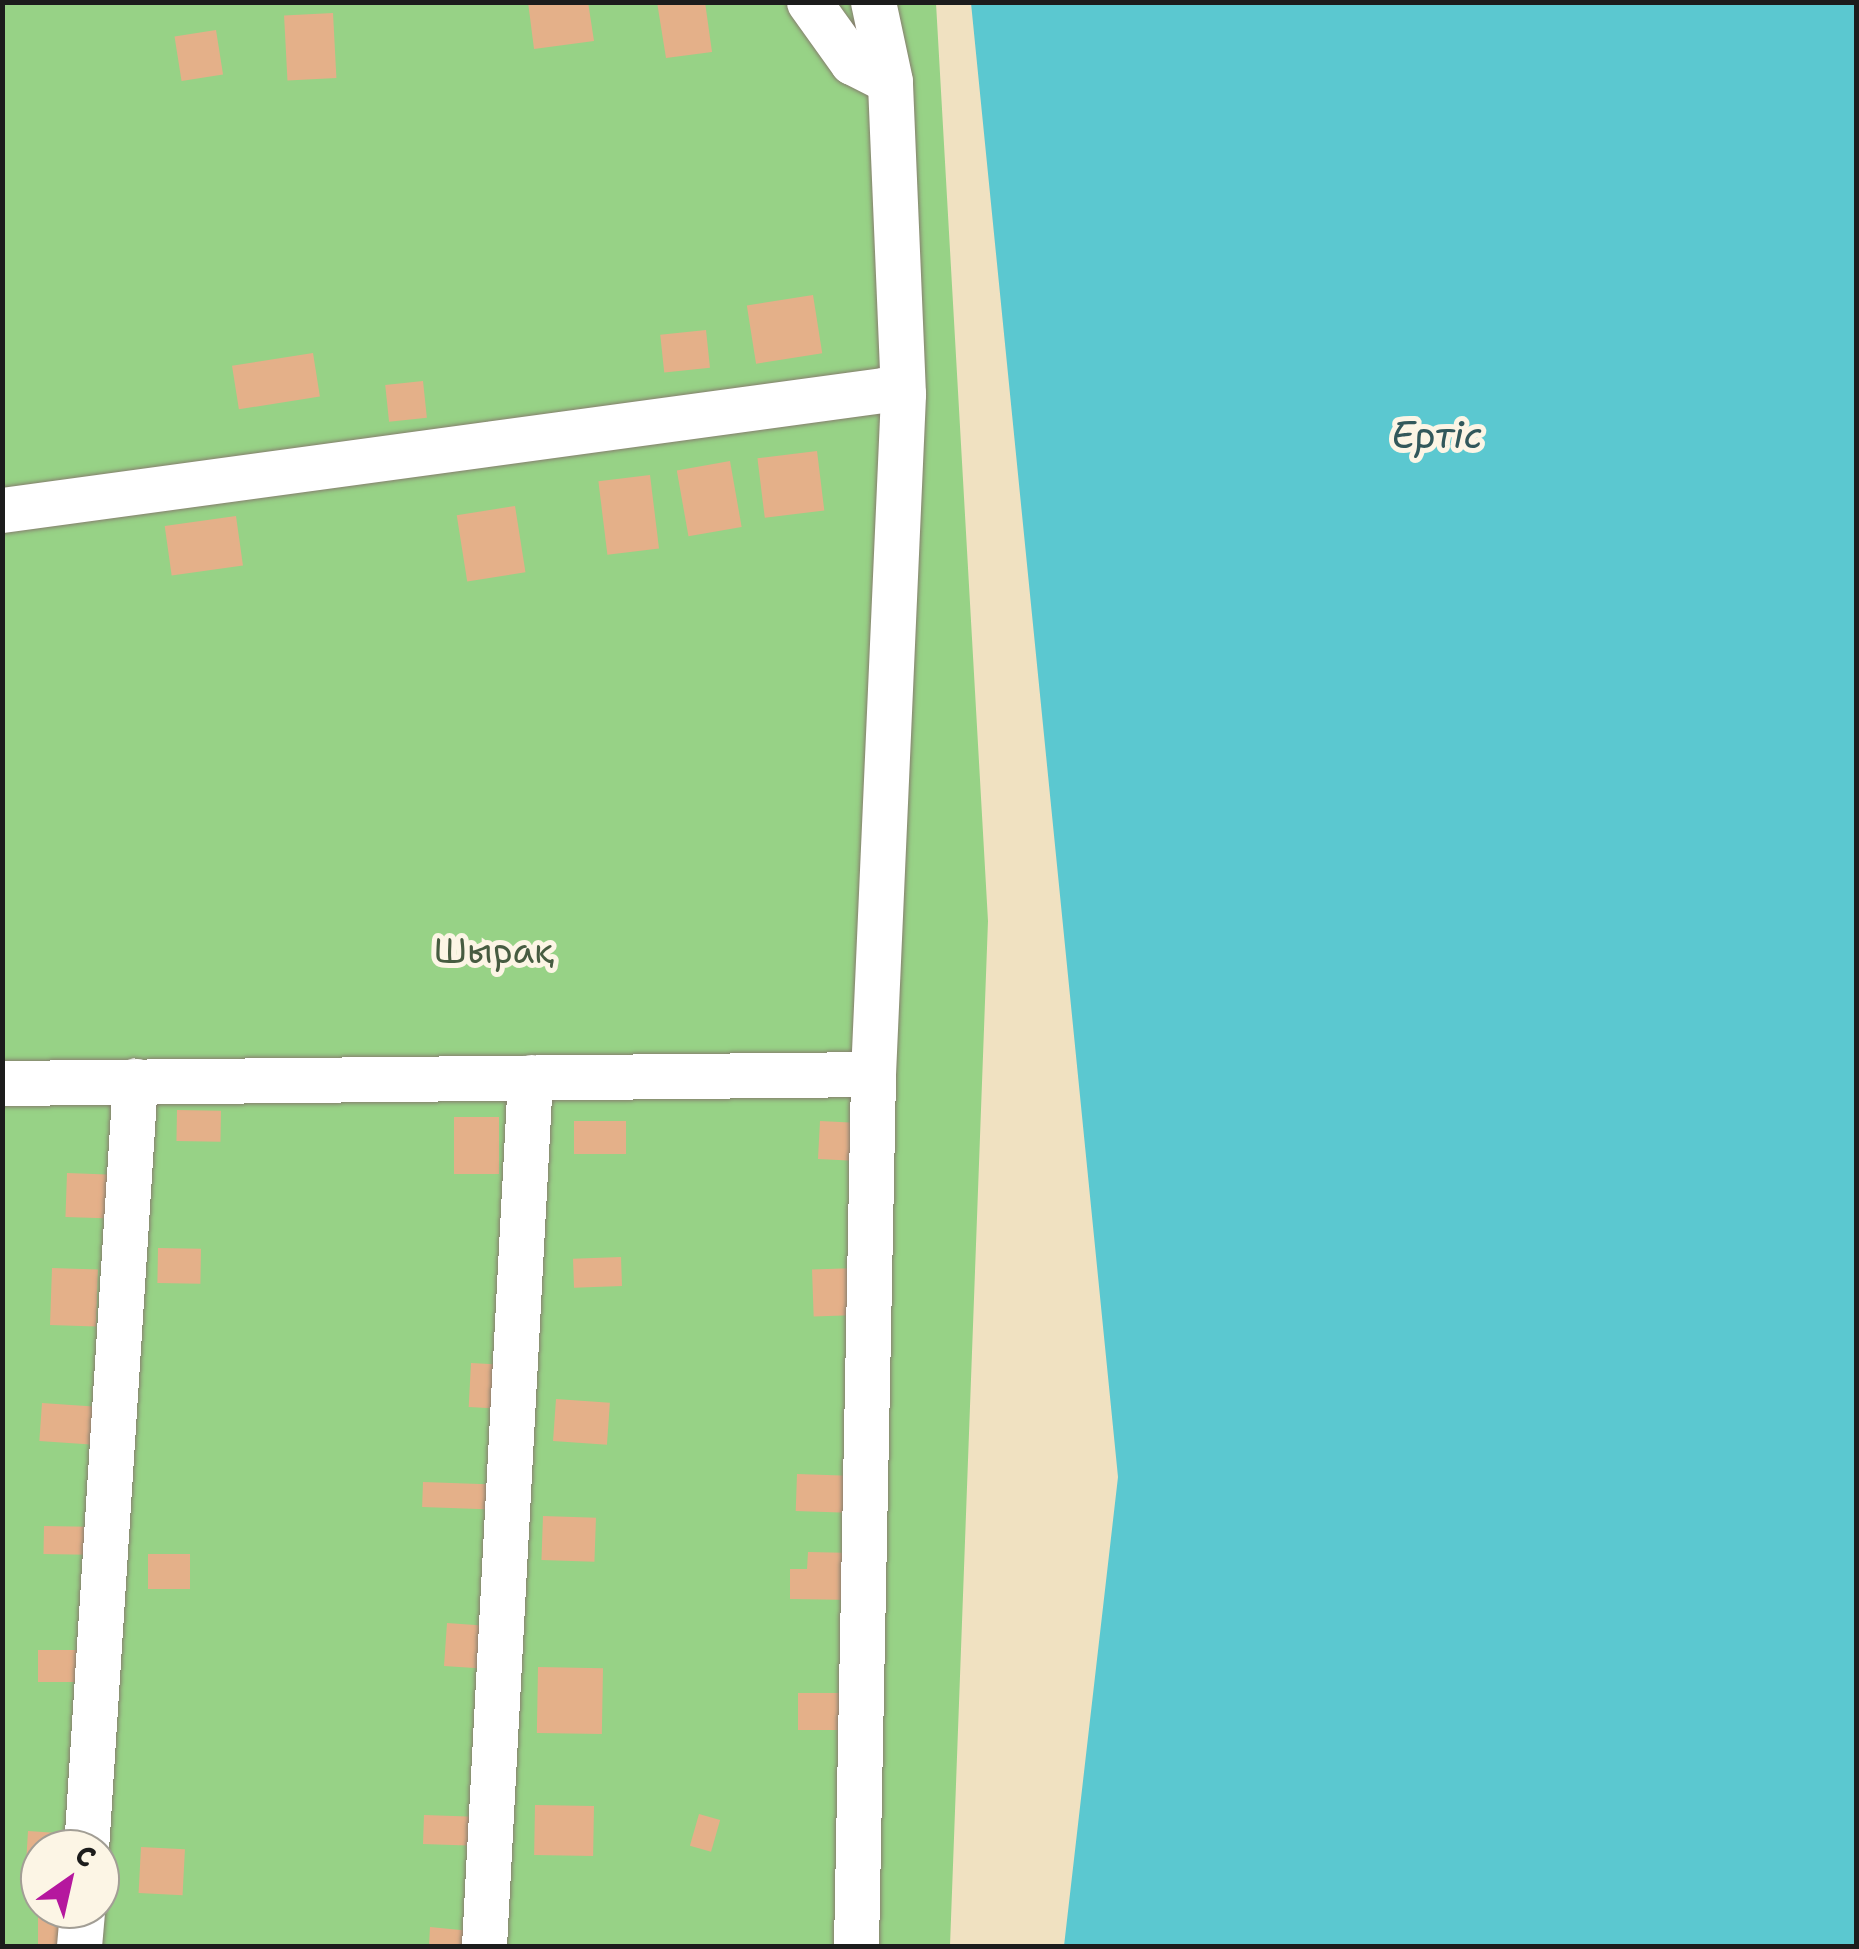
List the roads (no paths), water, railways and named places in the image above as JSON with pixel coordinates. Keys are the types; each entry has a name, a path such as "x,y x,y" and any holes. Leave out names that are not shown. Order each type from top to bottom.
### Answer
{"street":[{"path":"809,2 852,62 890,80"},
{"path":"856,1946 872,1074 904,394 890,80 873,2"},
{"path":"2,510 883,390 904,394"},
{"path":"2,1083 872,1074"},
{"path":"484,1946 530,1077"},
{"path":"87,1829 135,1082"}],"water":[{"name":"Ертіс","path":"971,3 1856,3 1856,1946 1064,1946 1118,1477"}],"park label":[{"name":"Шырақ","path":"494,951"}]}
